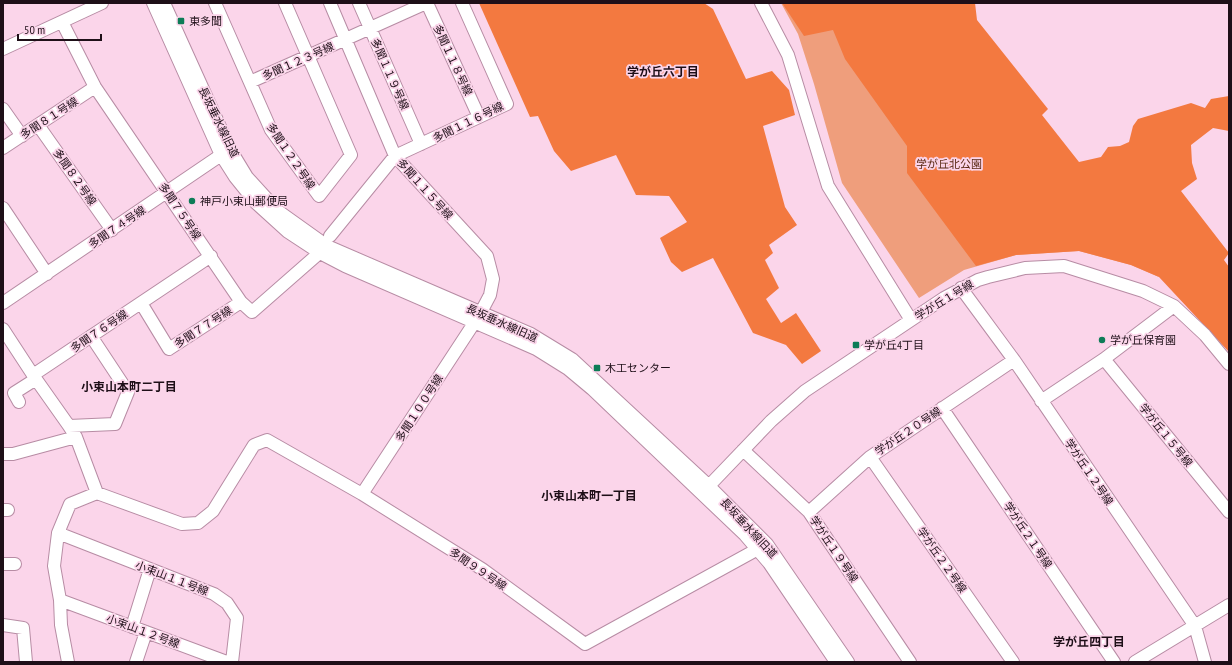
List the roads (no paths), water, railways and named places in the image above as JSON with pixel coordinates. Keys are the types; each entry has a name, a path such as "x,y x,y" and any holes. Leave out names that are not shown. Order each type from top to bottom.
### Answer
{"street":[{"path":"3,49 102,3"},
{"name":"長坂垂水線旧道","path":"153,3 225,152 256,203 288,232 326,245 477,317 536,348 568,369 706,490 762,547 848,662"},
{"name":"長坂垂水線旧道","path":"164,3 225,152"},
{"name":"多聞１２２号線","path":"215,3 271,130 319,196 351,155 285,3"},
{"name":"多聞１１５号線","path":"330,3 395,156 487,256 493,280 490,294 477,317"},
{"name":"多聞１１９号線","path":"359,3 421,144"},
{"name":"多聞１２３号線","path":"250,82 426,3"},
{"name":"多聞１１８号線","path":"426,3 479,117"},
{"name":"多聞１１６号線","path":"395,156 508,104 462,3"},
{"path":"761,3 788,55 828,186 912,320"},
{"name":"多聞７５号線","path":"62,22 95,87 168,192 241,302"},
{"name":"多聞８１号線","path":"3,148 95,87"},
{"path":"3,109 22,136"},
{"name":"多聞８２号線","path":"38,125 112,230"},
{"name":"多聞７４号線","path":"3,302 47,274 225,152"},
{"path":"241,302 252,312 326,245 395,156"},
{"path":"3,208 47,274"},
{"name":"多聞７６号線","path":"19,402 14,393 34,377 91,336 211,256"},
{"name":"学が丘１号線","path":"706,490 793,400 961,288 978,280 1025,268 1064,266 1143,291 1174,306 1205,335 1229,364"},
{"name":"学が丘１２号線","path":"961,288 1014,360 1195,626 1205,662"},
{"name":"多聞７７号線","path":"141,303 169,348 241,302"},
{"path":"1041,401 1104,359 1174,306"},
{"name":"多聞１００号線","path":"362,494 446,367 477,317"},
{"path":"3,329 76,437 97,493 70,504 58,533 54,566 60,600 61,626 68,662"},
{"path":"69,426 115,424 128,392 91,336"},
{"name":"学が丘１５号線","path":"1104,359 1229,512"},
{"name":"学が丘２０号線","path":"809,512 870,457 1014,360"},
{"name":"学が丘２１号線","path":"942,408 1114,662"},
{"path":"3,454 13,454 76,437"},
{"name":"多聞９９号線","path":"97,493 182,524 198,523 213,511 254,445 267,440 362,494 482,569 585,644 762,547"},
{"name":"学が丘１９号線","path":"743,450 809,512 910,662"},
{"name":"学が丘２２号線","path":"870,457 1013,662"},
{"name":"小束山１１号線","path":"58,533 214,594 227,603 237,618 232,662"},
{"name":"長坂垂水線旧道","path":"762,547 836,662"},
{"path":"132,627 150,569"},
{"name":"小束山１２号線","path":"60,600 226,662"},
{"path":"1135,662 1229,605"},
{"path":"3,625 23,628 26,662"},
{"path":"136,662 146,632"}],"place":[{"name":"東多聞","path":"181,21"},
{"name":"神戸小束山郵便局","path":"192,201"},
{"name":"学が丘保育園","path":"1102,340"},
{"name":"学が丘4丁目","path":"856,345"},
{"name":"木工センター","path":"597,368"}],"district":[{"name":"学が丘六丁目","path":"663,71"},
{"name":"小束山本町二丁目","path":"129,386"},
{"name":"小束山本町一丁目","path":"589,495"},
{"name":"学が丘四丁目","path":"1089,641"}],"park label":[{"name":"学が丘北公園","path":"949,164"}]}
